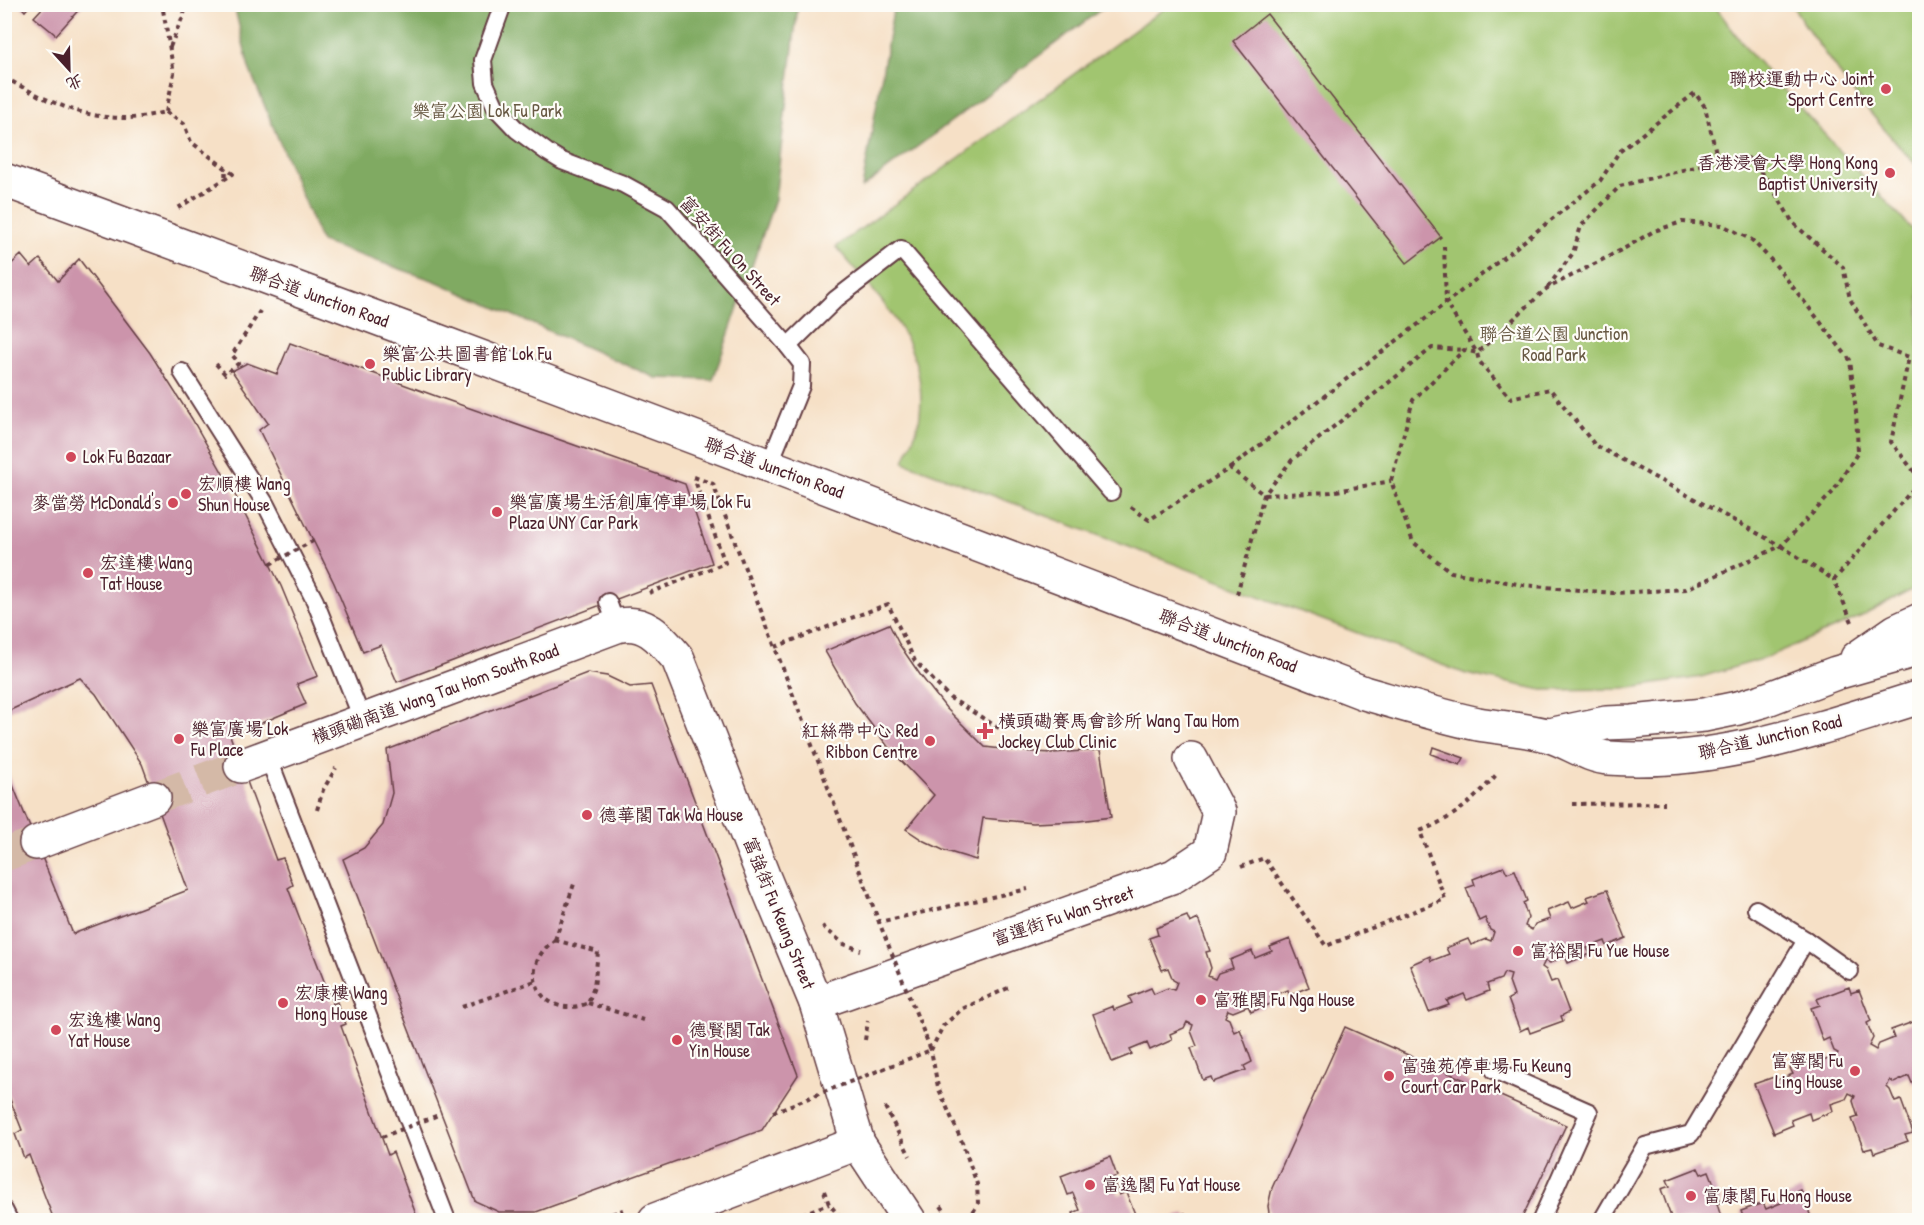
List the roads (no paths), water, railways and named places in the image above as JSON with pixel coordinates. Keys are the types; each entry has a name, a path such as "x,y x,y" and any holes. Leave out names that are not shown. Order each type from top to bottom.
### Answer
{"main road":[{"name":"聯合道 Junction Road","path":"4,180 769,465 1364,693 1477,723 1549,735 1606,758 1674,758 1745,747 1920,697"},
{"name":"橫頭磡南道 Wang Tau Hom South Road","path":"254,761 363,721 618,617"},
{"name":"富強街 Fu Keung Street","path":"618,617 648,628 678,659 816,1003 858,1143 909,1221"},
{"path":"1836,673 1896,630 1920,620"},
{"name":"聯合道 Junction Road","path":"1549,735 1606,723 1704,715 1738,708 1836,673 1920,649"},
{"path":"1864,714 1920,720"},
{"name":"富運街 Fu Wan Street","path":"816,1003 1174,876 1210,852 1219,812 1191,759"},
{"path":"36,843 154,798"},
{"path":"642,1214 858,1143"}],"lane":[{"name":"富安街 Fu On Street","path":"502,4 483,60 484,83 496,108 517,130 562,161 623,184 667,208 802,364 801,386 769,465"},
{"path":"788,346 836,299 901,249 1111,492"},
{"path":"182,372 265,503 315,601 363,721"},
{"path":"254,761 447,1221"},
{"path":"1756,909 1850,971"},
{"path":"1602,1221 1645,1146 1691,1134 1806,940"},
{"path":"1494,1070 1589,1112 1540,1221"},
{"path":"4,1210 9,1221"}],"tunnel":[{"path":"154,798 241,766"},
{"path":"4,855 36,843"}],"place":[{"name":"聯校運動中心 Joint Sport Centre","path":"1886,89"},
{"name":"香港浸會大學 Hong Kong Baptist University","path":"1890,173"},
{"name":"樂富公共圖書館 Lok Fu Public Library","path":"370,364"},
{"name":"Lok Fu Bazaar","path":"71,457"},
{"name":"宏順樓 Wang Shun House","path":"186,494"},
{"name":"麥當勞 McDonald's","path":"173,503"},
{"name":"樂富廣場生活創庫停車場 Lok Fu Plaza UNY Car Park","path":"497,512"},
{"name":"宏達樓 Wang Tat House","path":"88,573"},
{"name":"橫頭磡賽馬會診所 Wang Tau Hom Jockey Club Clinic","path":"985,731"},
{"name":"樂富廣場 Lok Fu Place","path":"179,739"},
{"name":"紅絲帶中心 Red Ribbon Centre","path":"930,741"},
{"name":"德華閣 Tak Wa House","path":"587,815"},
{"name":"富裕閣 Fu Yue House","path":"1518,951"},
{"name":"富雅閣 Fu Nga House","path":"1201,1000"},
{"name":"宏康樓 Wang Hong House","path":"283,1003"},
{"name":"宏逸樓 Wang Yat House","path":"56,1030"},
{"name":"德賢閣 Tak Yin House","path":"677,1040"},
{"name":"富寧閣 Fu Ling House","path":"1855,1071"},
{"name":"富強苑停車場 Fu Keung Court Car Park","path":"1389,1076"},
{"name":"富逸閣 Fu Yat House","path":"1090,1185"},
{"name":"富康閣 Fu Hong House","path":"1691,1196"}],"park label":[{"name":"樂富公園 Lok Fu Park","path":"487,111"},
{"name":"聯合道公園 Junction Road Park","path":"1554,344"}]}
